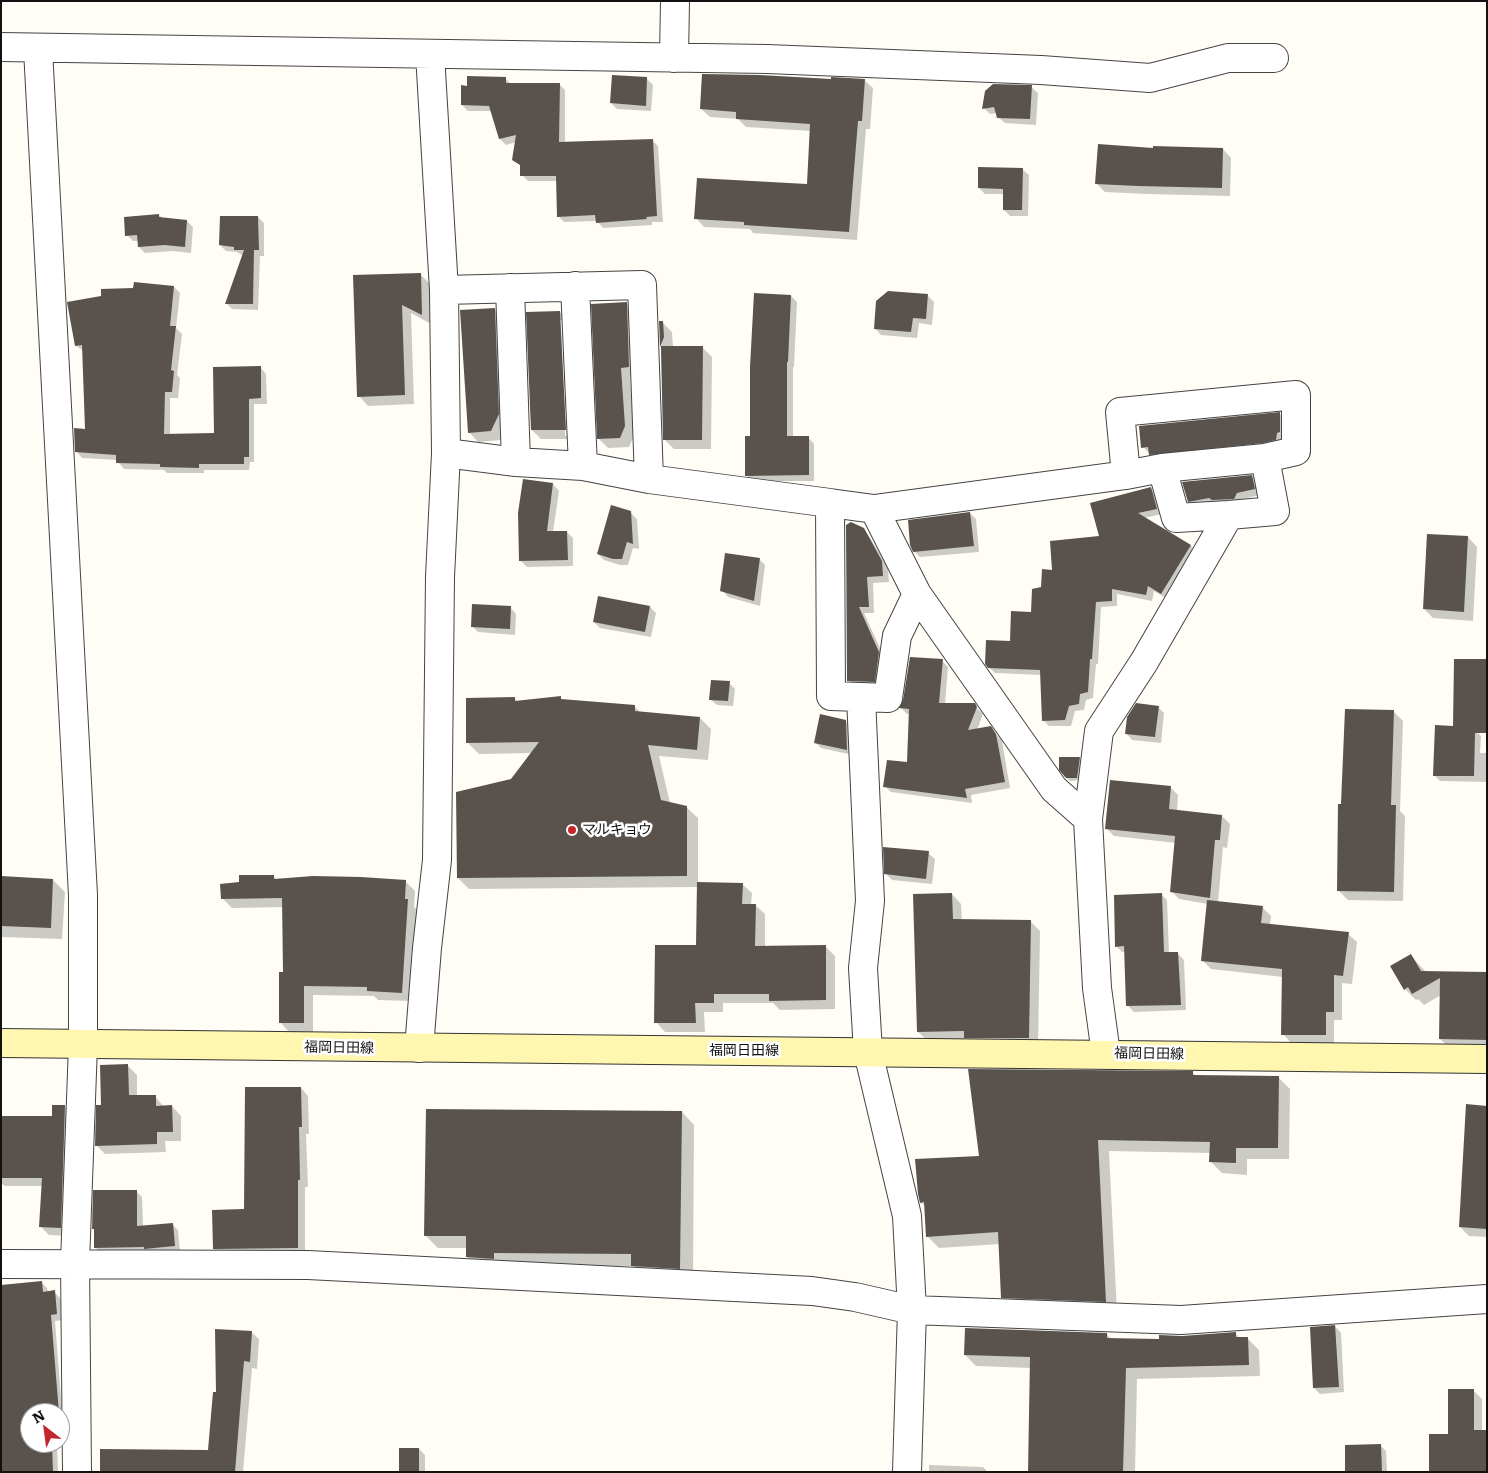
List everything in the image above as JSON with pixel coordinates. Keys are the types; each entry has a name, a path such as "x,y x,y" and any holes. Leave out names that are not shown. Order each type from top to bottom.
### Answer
{"main road":[{"name":"福岡日田線","path":"1,1043 1487,1059"}],"street":[{"path":"674,58 675,1"},
{"path":"1,47 767,59 1041,70 1150,78 1228,58 1274,58"},
{"path":"38,49 84,895 83,1045 75,1263 77,1472"},
{"path":"419,1048 427,948 437,860 440,577 446,453 444,290 430,54"},
{"path":"444,290 642,285 649,479"},
{"path":"575,286 583,466"},
{"path":"510,288 516,462"},
{"path":"446,453 516,462 583,466 649,479 874,509 1126,475 1162,468 1265,458 1296,451 1296,395 1120,412 1126,475"},
{"path":"1162,468 1176,518 1275,511 1265,458"},
{"path":"830,503 830,696 888,698 897,636 917,594"},
{"path":"874,509 917,594 1054,788 1088,819"},
{"path":"1106,1054 1097,988 1088,819 1099,731 1144,662 1229,515"},
{"path":"861,697 870,901 863,968 868,1052 907,1216 912,1310 908,1472"},
{"path":"1,1264 308,1265 792,1290 854,1297 912,1310 1181,1320 1487,1299"}],"building":[{"path":"702,74 865,79 862,121 858,121 849,232 744,225 744,222 694,219 697,178 807,184 810,124 736,119 736,112 700,109"},
{"path":"612,75 647,77 646,106 610,103"},
{"path":"467,76 506,77 506,83 560,83 559,142 653,139 657,216 646,217 647,219 596,223 595,215 557,217 556,176 520,176 520,165 512,160 516,135 499,139 489,106 461,105 461,85 467,86"},
{"path":"993,84 1032,85 1030,119 997,118 994,107 982,109 985,91"},
{"path":"1098,144 1153,148 1153,146 1223,148 1222,188 1095,184"},
{"path":"978,167 1023,168 1022,210 1003,210 1003,189 978,188"},
{"path":"159,214 159,217 187,220 185,247 165,245 138,247 137,235 125,236 124,217"},
{"path":"220,216 258,216 259,250 254,250 253,304 225,304 244,250 234,250 234,247 219,245"},
{"path":"421,273 422,315 402,305 405,395 357,397 353,275"},
{"path":"134,282 174,286 170,326 176,326 171,370 174,371 172,392 165,392 164,434 214,433 213,367 261,366 261,398 249,399 249,457 244,457 244,464 199,464 199,468 160,467 160,464 116,463 116,455 75,452 74,428 85,429 82,345 75,346 67,302 101,296 101,289 133,288"},
{"path":"888,291 928,294 926,319 913,318 911,332 874,329 876,301"},
{"path":"754,293 791,295 787,362 787,436 809,436 809,475 745,476 745,436 750,436 750,367"},
{"path":"627,302 629,367 621,368 625,426 620,438 597,439 591,304"},
{"path":"495,308 499,414 491,431 468,433 460,310"},
{"path":"560,311 566,430 531,430 526,312"},
{"path":"659,321 663,321 664,337 660,347"},
{"path":"661,346 703,346 702,440 663,440"},
{"path":"1280,412 1280,432 1277,433 1276,440 1149,455 1148,447 1141,448 1139,426"},
{"path":"1252,475 1255,489 1237,493 1234,499 1212,500 1209,498 1188,502 1182,482"},
{"path":"523,479 553,483 547,531 567,531 568,560 519,561 518,513"},
{"path":"1151,487 1157,509 1138,513 1191,545 1161,594 1148,586 1146,595 1112,589 1112,601 1096,602 1088,692 1080,694 1079,704 1069,706 1065,720 1042,721 1040,670 988,668 985,664 986,640 1010,641 1011,611 1031,612 1032,589 1041,587 1042,569 1052,570 1050,541 1099,536 1090,503"},
{"path":"611,505 631,511 633,544 627,542 622,559 613,559 597,554"},
{"path":"970,512 974,546 913,552 910,545 908,520"},
{"path":"851,522 864,528 882,561 883,576 867,577 869,607 859,607 879,652 875,682 847,681 846,525"},
{"path":"1427,534 1468,536 1464,612 1423,609"},
{"path":"725,553 760,558 754,601 720,591"},
{"path":"598,596 650,606 645,632 593,622"},
{"path":"472,604 511,606 510,629 471,627"},
{"path":"910,657 943,659 939,703 975,703 977,707 968,730 991,726 996,734 1005,782 965,789 967,798 883,787 887,760 907,762 909,709 899,708 903,700"},
{"path":"1454,659 1487,659 1487,733 1475,733 1474,776 1433,776 1435,725 1453,726"},
{"path":"711,680 730,681 728,701 709,700"},
{"name":"マルキョウ","path":"561,696 561,699 635,705 635,711 700,717 697,750 648,745 661,800 687,806 687,876 457,878 456,792 511,779 539,742 466,743 466,698 515,697 515,701"},
{"path":"1136,703 1159,706 1155,737 1125,734 1127,717"},
{"path":"1345,709 1394,710 1391,805 1396,805 1394,892 1337,891 1338,804 1341,804"},
{"path":"820,714 846,720 847,750 814,743"},
{"path":"1059,757 1080,757 1077,778 1066,778 1059,770"},
{"path":"1110,780 1171,786 1169,809 1222,815 1220,840 1215,840 1210,898 1170,892 1175,836 1105,829"},
{"path":"883,847 929,851 926,879 884,874"},
{"path":"239,875 274,875 274,879 313,876 406,880 405,899 408,899 402,993 367,991 367,987 304,986 304,1023 279,1023 279,972 283,972 282,898 221,899 220,884 239,882"},
{"path":"1,876 53,879 51,928 1,926"},
{"path":"697,882 743,883 742,904 756,904 755,946 826,945 826,1000 769,1001 769,994 714,994 714,1003 695,1003 696,1023 654,1023 655,945 696,945"},
{"path":"952,893 953,919 1031,920 1029,1038 964,1038 964,1031 917,1032 913,894"},
{"path":"1162,893 1164,952 1178,952 1181,1005 1126,1006 1124,946 1115,947 1114,895"},
{"path":"1207,900 1263,906 1261,923 1349,932 1343,976 1334,975 1334,1012 1326,1012 1326,1035 1281,1035 1282,969 1201,961"},
{"path":"1411,954 1421,971 1487,972 1487,1040 1439,1039 1440,978 1412,994 1408,987 1404,990 1390,966"},
{"path":"128,1064 129,1095 156,1095 156,1106 172,1105 173,1132 157,1132 157,1144 95,1146 96,1105 101,1105 100,1065"},
{"path":"968,1069 1193,1071 1193,1075 1279,1076 1278,1148 1236,1148 1236,1163 1209,1162 1210,1142 1098,1140 1106,1302 1001,1298 998,1232 926,1237 924,1202 920,1203 918,1194 915,1159 979,1156"},
{"path":"245,1087 301,1087 302,1127 299,1127 298,1248 213,1249 212,1210 244,1209"},
{"path":"1466,1104 1487,1106 1487,1229 1459,1227"},
{"path":"52,1105 65,1105 61,1228 39,1227 42,1178 1,1178 1,1116 52,1116"},
{"path":"426,1109 682,1111 680,1269 631,1266 631,1254 494,1253 494,1259 466,1257 466,1236 424,1236"},
{"path":"93,1190 137,1190 137,1226 173,1223 175,1246 144,1249 144,1247 94,1248 94,1229 92,1229"},
{"path":"42,1281 43,1292 55,1290 57,1314 51,1315 58,1403 20,1403 20,1453 52,1453 53,1472 1,1472 1,1285"},
{"path":"1335,1325 1339,1387 1313,1388 1310,1327"},
{"path":"965,1328 1107,1333 1107,1338 1159,1339 1159,1335 1182,1336 1236,1332 1236,1337 1248,1337 1249,1365 1126,1368 1123,1472 1028,1472 1030,1357 964,1355"},
{"path":"215,1329 252,1331 250,1362 244,1361 235,1472 100,1472 100,1449 208,1450 213,1392 216,1392"},
{"path":"1448,1389 1474,1389 1474,1430 1487,1430 1487,1472 1429,1472 1429,1434 1448,1434"},
{"path":"1381,1444 1382,1472 1345,1472 1345,1445"},
{"path":"399,1448 419,1448 419,1472 399,1472"}],"place":[{"name":"マルキョウ","path":"572,830"}]}
